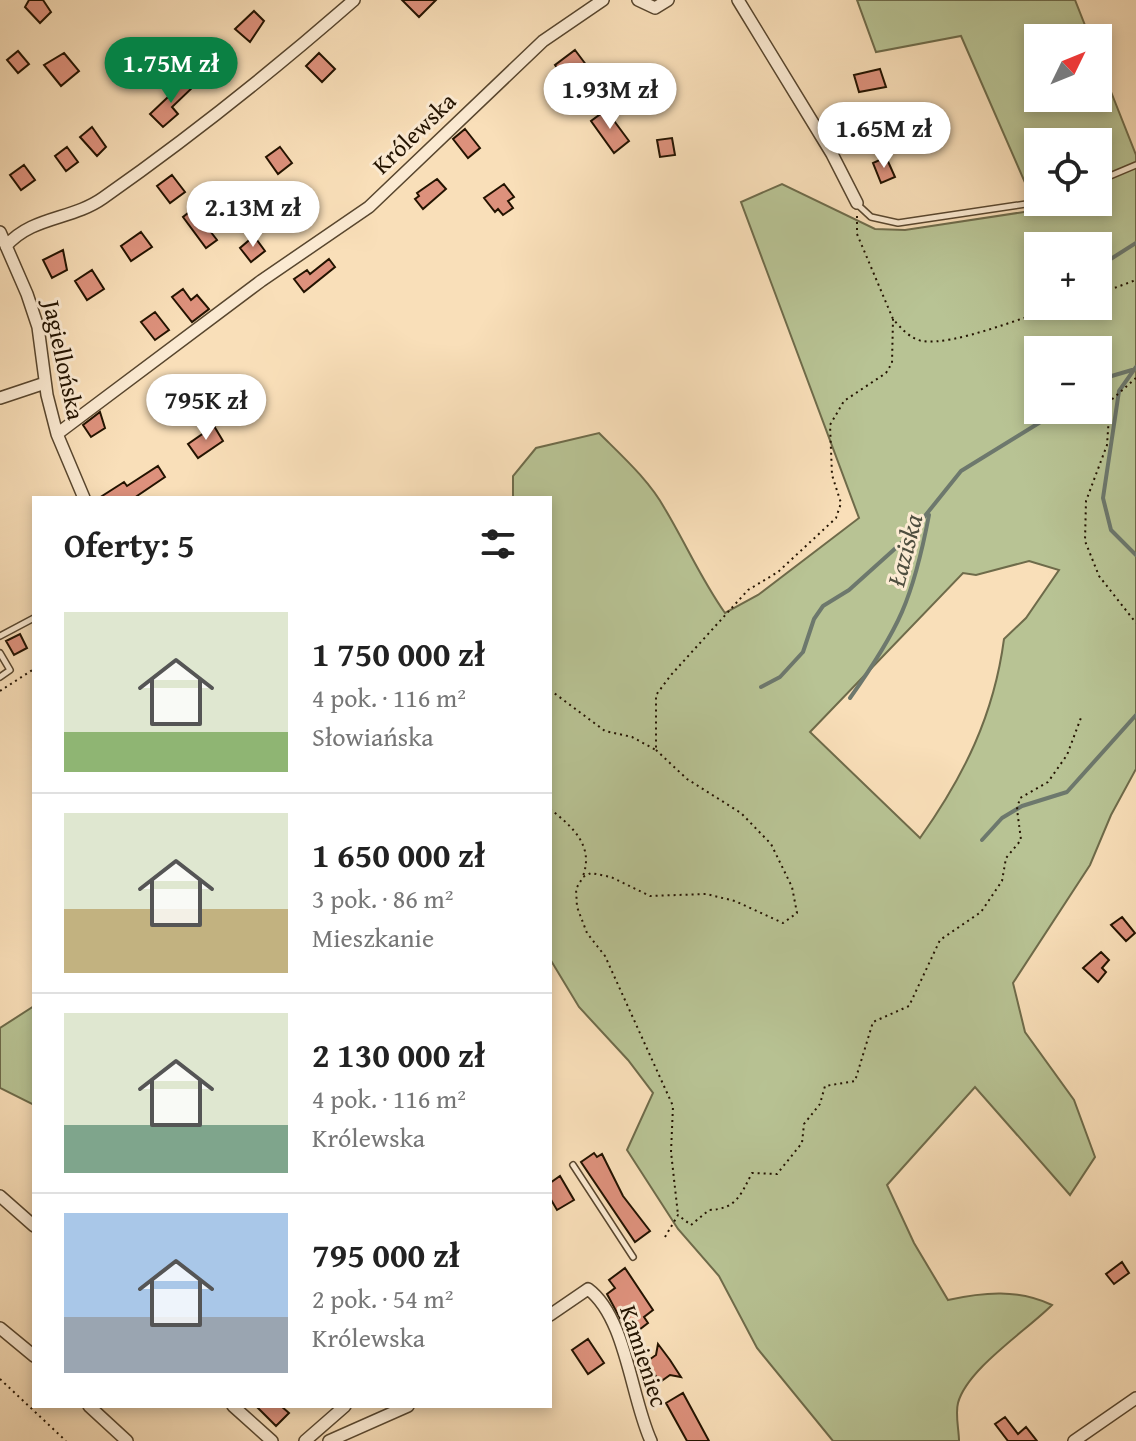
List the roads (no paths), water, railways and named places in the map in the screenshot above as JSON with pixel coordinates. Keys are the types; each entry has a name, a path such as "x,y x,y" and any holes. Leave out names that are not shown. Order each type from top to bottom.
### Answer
{"street":[{"path":"6,246 20,230 100,201 281,64 354,0"},
{"name":"Królewska","path":"57,434 261,281 369,207 543,41 603,0"},
{"path":"638,0 655,8 668,0"},
{"path":"738,0 832,154 857,203"},
{"name":"Jagiellońska","path":"0,232 38,327 45,383 57,434 83,496"},
{"path":"0,398 45,383"},
{"path":"0,1196 32,1224"},
{"name":"Kamieniec","path":"552,1314 588,1289 602,1299 615,1327 641,1419 651,1441"},
{"path":"0,1328 32,1354"},
{"path":"1074,1441 1136,1398"},
{"path":"91,1408 127,1441"},
{"path":"235,1408 272,1441"},
{"path":"308,1439 343,1408"},
{"path":"308,1439 326,1441 403,1408"}],"lane":[{"path":"1112,175 1136,165"},
{"path":"857,203 871,217 898,223 1024,204"},
{"path":"0,636 32,619"},
{"path":"0,653 10,670 0,677"},
{"path":"573,1165 633,1257"}],"waterway":[{"path":"1112,258 1136,243"},
{"path":"1136,367 1119,391 1103,498 1111,530 1136,555"},
{"name":"Łaziska","path":"1112,376 1132,370"},
{"path":"761,687 780,677 803,652 814,619 823,606 849,590 908,537 961,471 1037,424"},
{"name":"Łaziska","path":"850,698 881,652 902,612 917,569 929,515"},
{"path":"982,840 1002,818 1022,806 1067,792 1136,715"}]}
